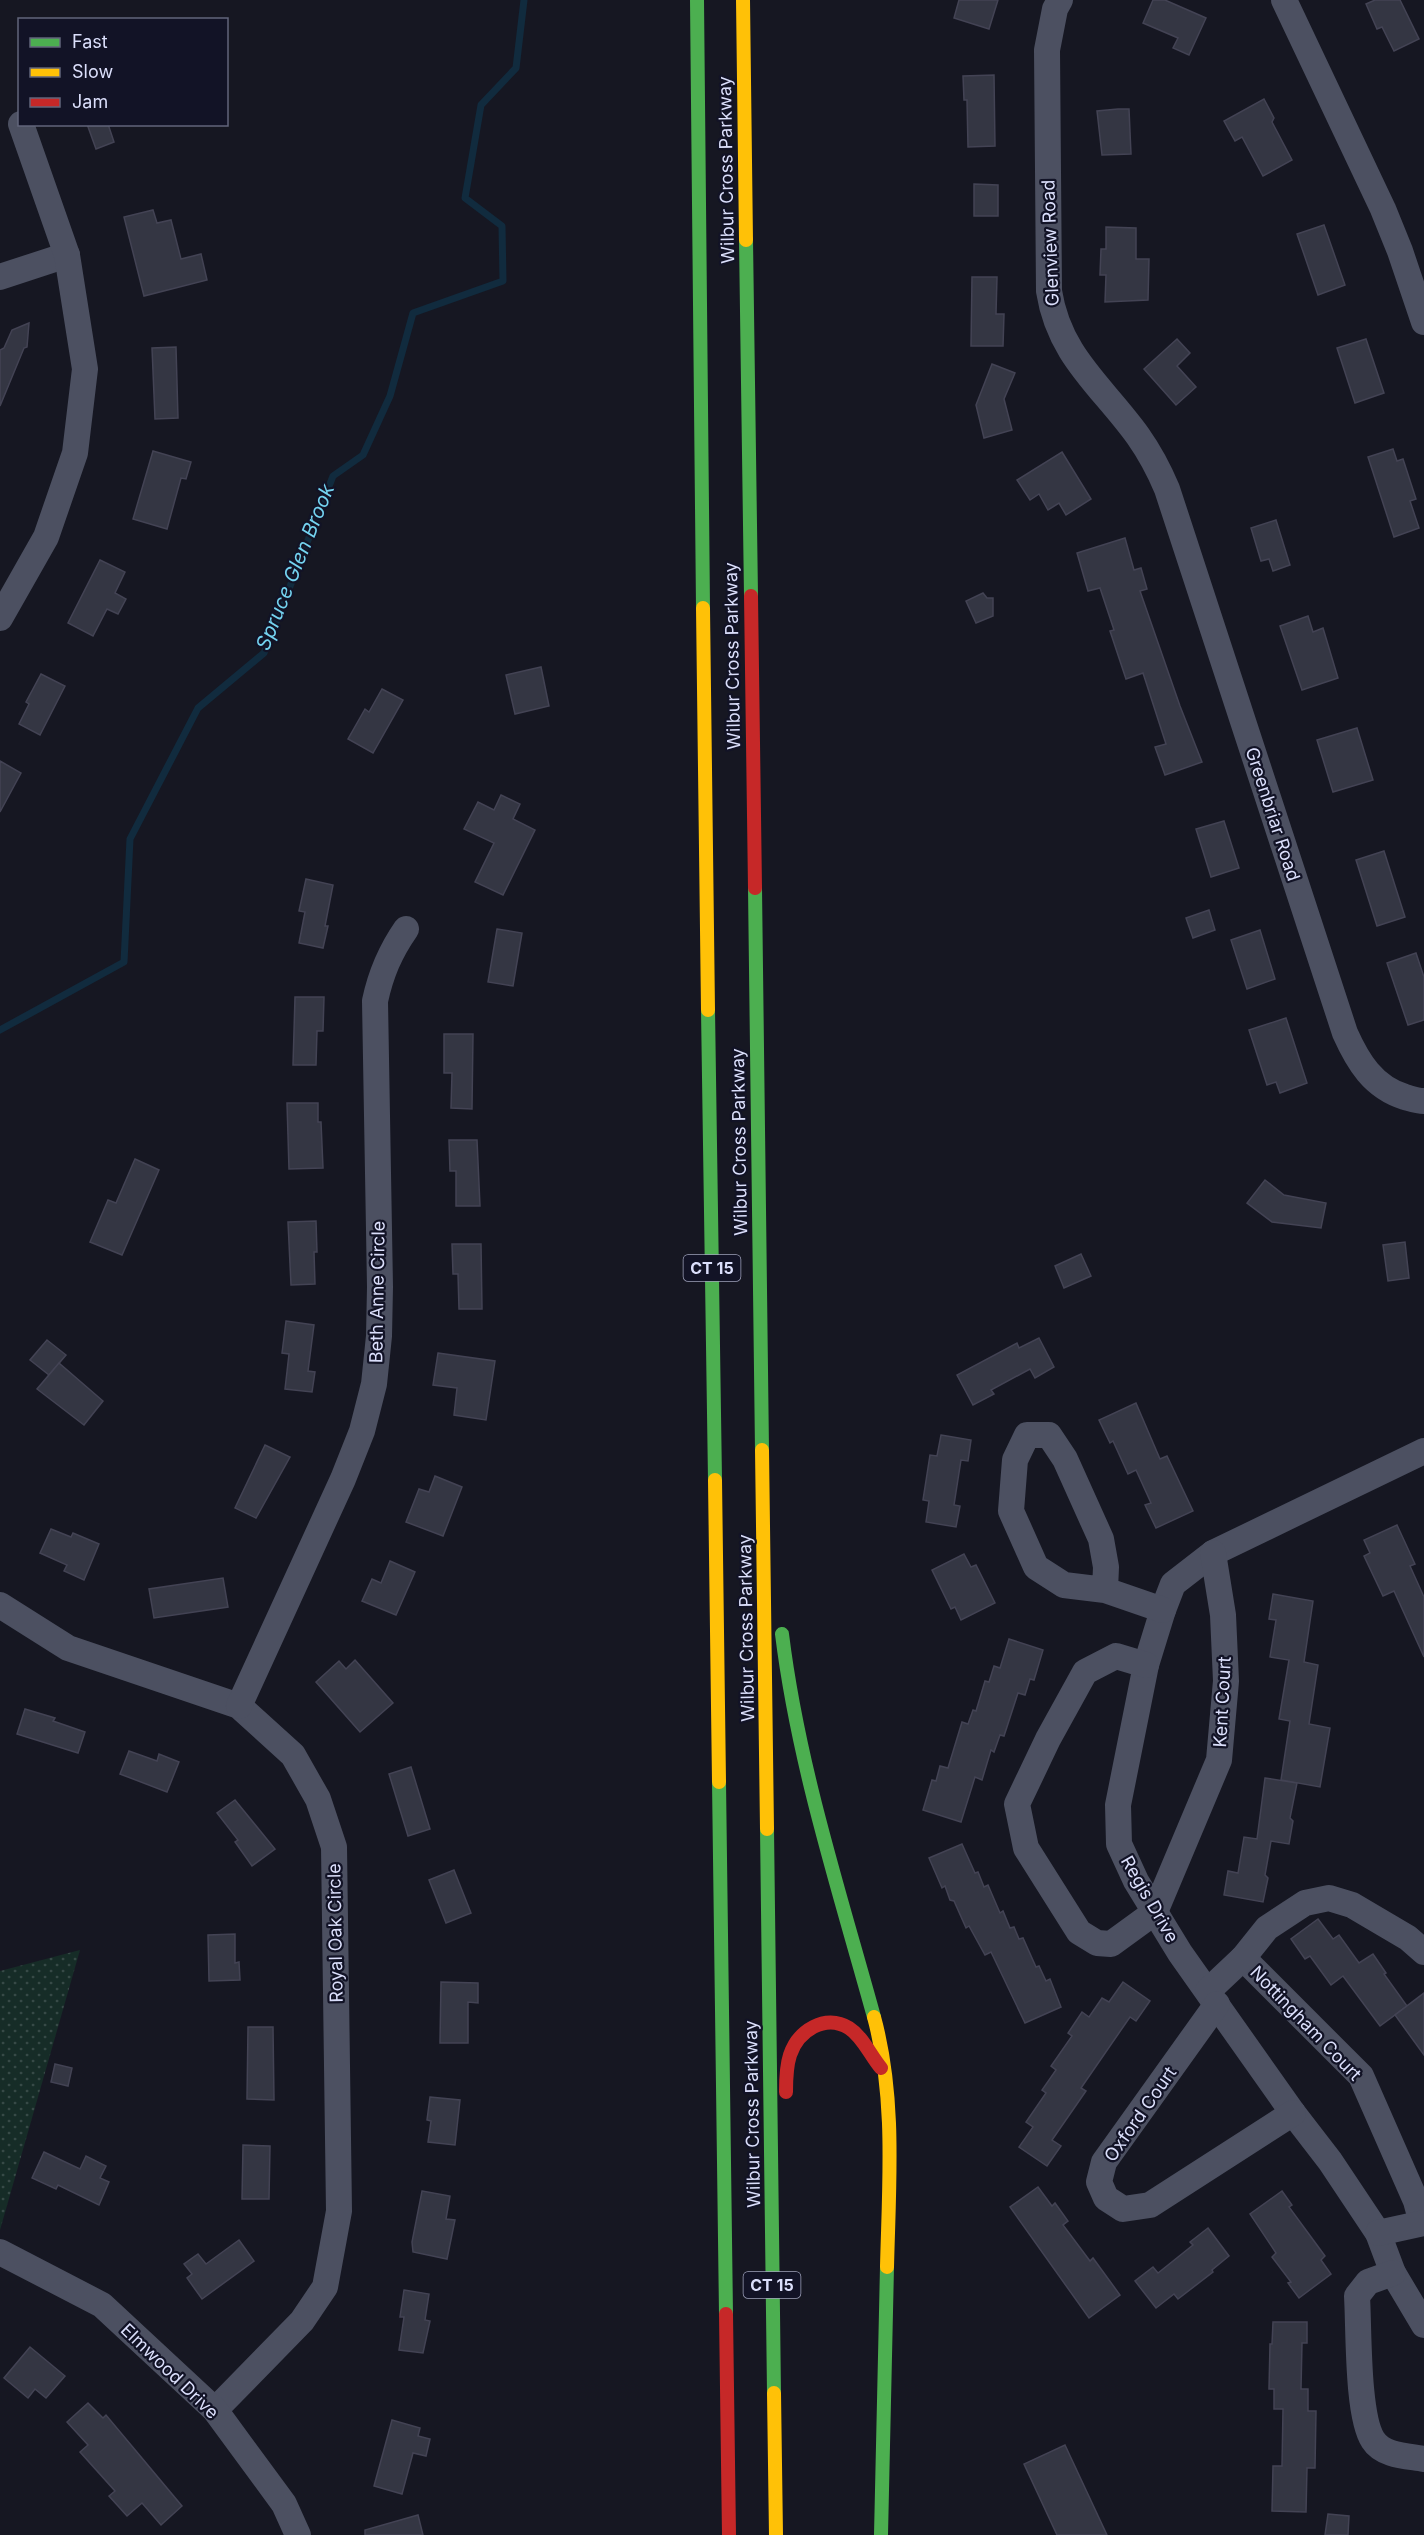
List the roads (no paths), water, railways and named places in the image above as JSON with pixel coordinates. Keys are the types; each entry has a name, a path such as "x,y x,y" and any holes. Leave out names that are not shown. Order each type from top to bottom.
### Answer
{"highway":[{"name":"Wilbur Cross Parkway","path":"697,0 700,385 729,2535"},
{"name":"Wilbur Cross Parkway","path":"743,0 776,2535"},
{"path":"762,1475 777,1537"},
{"path":"782,1615 788,1683 798,1736 814,1804 882,2042 883,2070 889,2106 881,2535"},
{"path":"786,2104 786,2071 793,2047 806,2031 823,2023 841,2023 853,2031 883,2070"},
{"path":"771,2169 785,2122"}],"street":[{"name":"Glenview Road","path":"1060,0 1055,9 1047,50 1049,291 1053,315 1062,338 1076,359 1138,435 1154,460 1167,489"},
{"path":"1284,0 1383,209 1424,322"},
{"path":"0,618 46,537 75,453 85,369 67,255 21,126"},
{"path":"0,277 67,255"},
{"name":"Greenbriar Road","path":"1167,489 1345,1033 1357,1059 1373,1079 1395,1094 1424,1101"},
{"name":"Beth Anne Circle","path":"239,1706 344,1479 362,1431 374,1384 379,1336 380,1287 375,1001 384,967 406,929"},
{"path":"1105,1590 1106,1567 1101,1539 1065,1459 1048,1435 1027,1435 1015,1460 1011,1511 1036,1567 1064,1585 1105,1590 1163,1610"},
{"name":"Regis Drive","path":"1423,2324 1393,2273 1378,2233 1330,2161 1293,2113 1180,1953 1136,1881 1119,1844 1118,1805 1146,1665 1173,1584 1213,1552 1424,1450"},
{"name":"Kent Court","path":"1155,1912 1219,1760 1226,1681 1222,1615 1213,1552"},
{"name":"Royal Oak Circle","path":"0,1605 68,1648 239,1706 292,1755 318,1799 334,1847 339,2211 325,2287 302,2321 215,2410"},
{"path":"1146,1665 1116,1656 1085,1672 1048,1739 1017,1804 1026,1848 1079,1932 1097,1943 1111,1944 1155,1912"},
{"name":"Nottingham Court","path":"1213,1997 1268,1928 1305,1903 1329,1899 1352,1905 1408,1938 1424,1952"},
{"name":"Nottingham Court","path":"1243,1958 1361,2076 1416,2200 1423,2223"},
{"name":"Oxford Court","path":"1213,1997 1104,2162 1099,2182 1106,2198 1123,2209 1150,2205 1293,2113"},
{"path":"1378,2233 1423,2223"},
{"name":"Elmwood Drive","path":"0,2252 102,2305 215,2410 284,2504 298,2535"},
{"path":"1393,2273 1368,2282 1357,2296 1362,2407 1373,2441 1392,2454 1424,2459"}],"waterway":[{"name":"Spruce Glen Brook","path":"0,1030 124,962 130,839 198,708 264,653 333,476 363,455 390,396 413,313 503,281 502,226 465,198 481,105 516,68 524,0"}]}
